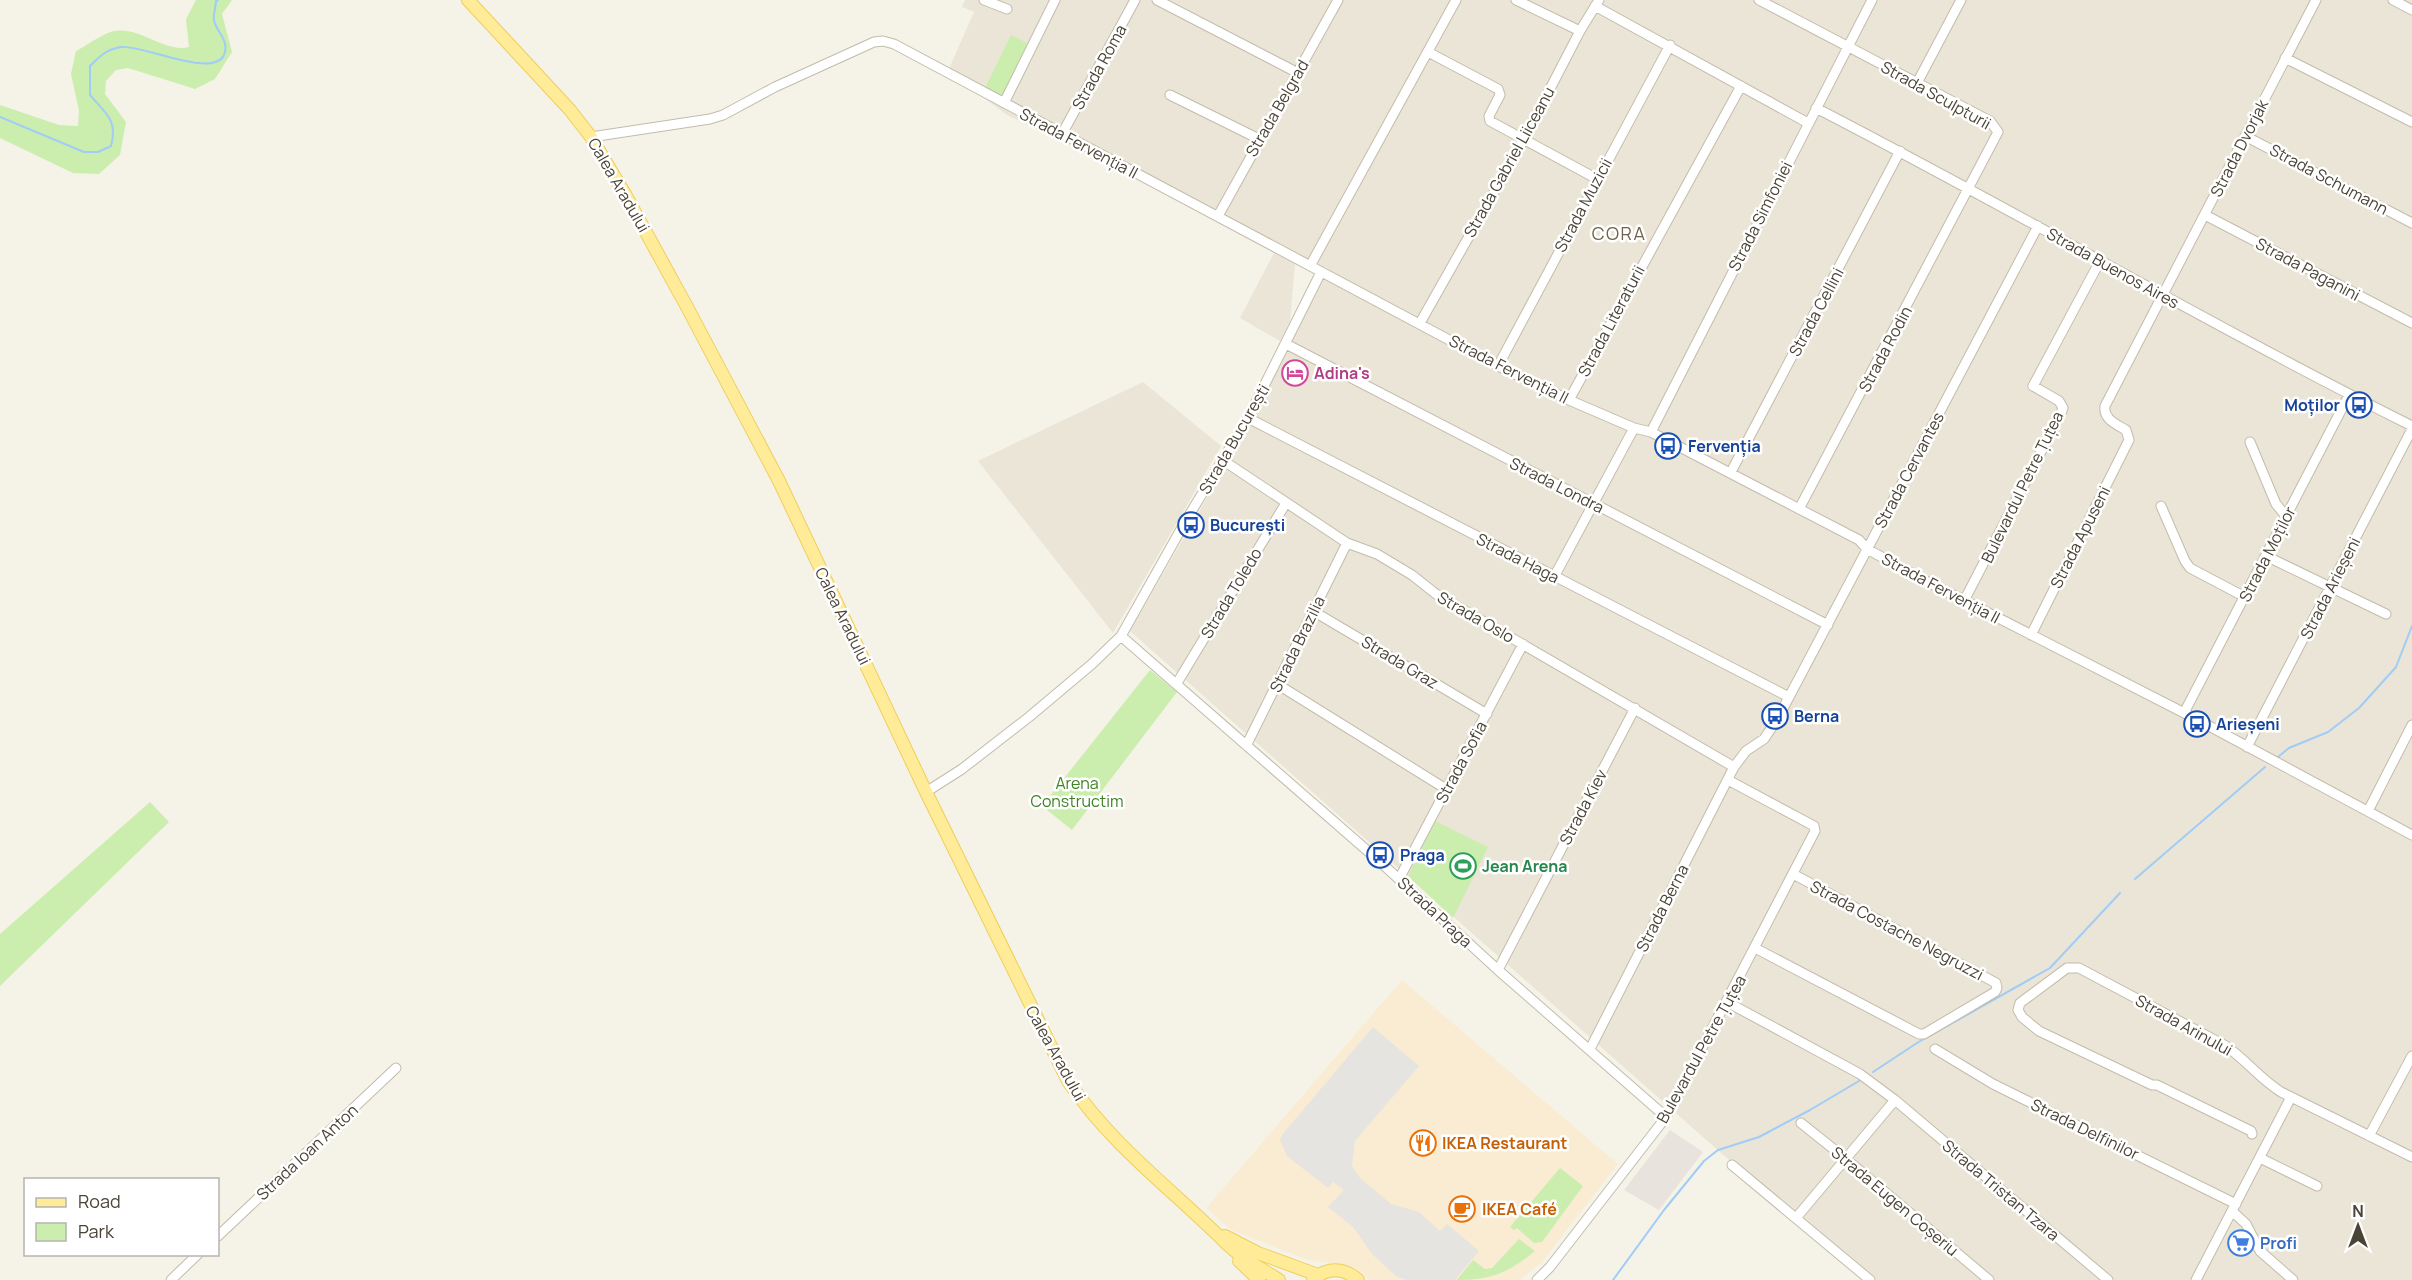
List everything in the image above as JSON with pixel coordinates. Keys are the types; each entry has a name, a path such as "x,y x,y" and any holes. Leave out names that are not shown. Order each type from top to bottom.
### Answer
{"main road":[{"name":"Calea Aradului","path":"468,0 555,93 591,137 687,307 779,482 926,792 1068,1082 1086,1108 1114,1139 1242,1257 1279,1280"},
{"name":"Calea Aradului","path":"1213,1230 1315,1278"},
{"path":"1213,1230 1224,1248 1259,1280"},
{"path":"1315,1278 1327,1271 1341,1270 1358,1280"}],"street":[{"path":"984,0 1007,9"},
{"path":"1004,103 1054,0"},
{"name":"Strada Roma","path":"1062,134 1135,0"},
{"path":"1157,0 1298,73"},
{"path":"1326,0 1336,2"},
{"path":"1310,266 1456,0"},
{"path":"1516,0 1580,30"},
{"name":"Strada Sculpturii","path":"1759,0 1990,121 1997,129 1997,136 1970,189"},
{"name":"Strada Simfoniei","path":"1651,432 1872,0"},
{"path":"1917,83 1961,0"},
{"name":"Strada Dvorjak","path":"2129,440 2126,430 2107,418 2104,412 2105,406 2316,0"},
{"path":"2393,0 2412,10"},
{"name":"Strada Belgrad","path":"1218,216 1336,2"},
{"path":"1597,3 1808,123"},
{"name":"Strada Gabriel Liiceanu","path":"1419,323 1524,139 1580,30 1597,3"},
{"name":"Strada Fervenția II","path":"591,137 710,119 723,115 765,92 874,42 883,41 894,44 1498,366 1569,400 1634,428 1651,432 1731,472 1859,540 1867,549 2184,713 2412,835"},
{"name":"Strada Muzicii","path":"1498,366 1670,45"},
{"path":"1428,52 1498,89 1500,95 1489,119 1597,178"},
{"path":"2285,58 2412,122"},
{"name":"Strada Literaturii","path":"1569,400 1741,86"},
{"path":"1170,95 1261,140"},
{"name":"Strada Buenos Aires","path":"1815,108 1900,151 2164,296 2412,427"},
{"name":"Strada Schumann","path":"2245,136 2412,223"},
{"name":"Strada Cellini","path":"1731,472 1900,151"},
{"name":"Strada Rodin","path":"1799,509 1970,189"},
{"name":"Strada Paganini","path":"2205,215 2412,323"},
{"name":"Strada Cervantes","path":"1734,767 1746,751 1764,739 1789,697 2038,226"},
{"name":"Bulevardul Petre Țuțea","path":"1965,601 2061,413 2059,400 2033,386 2100,261"},
{"name":"Strada București","path":"926,792 962,769 1029,717 1092,664 1121,636 1185,522 1248,418 1321,272"},
{"name":"Strada Londra","path":"1286,344 1828,625"},
{"name":"Strada Moților","path":"2184,713 2349,395"},
{"name":"Strada Haga","path":"1248,418 1554,578 1789,697"},
{"name":"Strada Arieșeni","path":"2247,747 2412,427"},
{"path":"1554,578 1634,428"},
{"name":"Strada Apuseni","path":"2031,635 2129,440"},
{"path":"2250,442 2276,504 2286,516"},
{"name":"Strada Oslo","path":"1224,461 1347,543 1377,554 1412,575 1436,594 1734,767"},
{"name":"Strada Toledo","path":"1177,683 1286,503"},
{"path":"2161,506 2190,568 2245,597"},
{"name":"Strada Brazilia","path":"1247,744 1347,543"},
{"path":"2266,556 2386,614"},
{"name":"Strada Graz","path":"1313,611 1487,714"},
{"name":"Strada Praga","path":"1121,636 1247,744 1498,970 1666,1117"},
{"name":"Strada Sofia","path":"1399,879 1522,644"},
{"path":"1277,684 1446,789"},
{"name":"Strada Kiev","path":"1498,970 1635,708"},
{"path":"2368,811 2412,725"},
{"name":"Strada Berna","path":"1590,1049 1734,767"},
{"name":"Bulevardul Petre Țuțea","path":"1537,1280 1550,1267 1666,1117 1815,828 1728,780"},
{"name":"Strada Costache Negruzzi","path":"1755,948 1909,1029 1924,1034 1995,992 1996,983 1793,874"},
{"name":"Strada Arinului","path":"2268,1142 2252,1134 2251,1131 2120,1069 2118,1065 2041,1027 2036,1027 2022,1017 2019,1006 2022,1000 2067,968 2075,967 2226,1046 2240,1056 2267,1083 2291,1097 2412,1157"},
{"name":"Strada Tristan Tzara","path":"1727,1002 1864,1077 1895,1100 2108,1280"},
{"name":"Strada Delfinilor","path":"1935,1049 1993,1084 2234,1208"},
{"path":"2369,1136 2412,1056"},
{"name":"Strada Ioan Anton","path":"219,1235 396,1068"},
{"path":"2196,1280 2291,1097"},
{"path":"1796,1218 1895,1100"},
{"name":"Strada Eugen Coșeriu","path":"1801,1124 1846,1159 1989,1280"},
{"path":"2260,1158 2317,1186"},
{"path":"1732,1165 1870,1280"},
{"path":"2234,1208 2246,1224 2260,1251 2293,1280"},
{"path":"171,1280 196,1256"}],"shaded area":[{"path":"965,0 2412,0 2412,1280 1874,1280 1721,1153 1130,631 1235,449 1329,269 1007,115 948,71 974,12 962,7"},
{"path":"1274,253 1295,264 1290,321 1280,341 1240,318"},
{"path":"1143,382 1221,446 1113,633 978,461"},
{"path":"1402,980 1618,1164 1542,1262 1520,1280 1368,1280 1354,1267 1308,1260 1231,1230 1206,1208"},
{"path":"1373,1027 1419,1066 1355,1141 1352,1166 1360,1178 1391,1204 1419,1212 1440,1231 1447,1224 1479,1251 1455,1280 1407,1280 1397,1277 1372,1254 1353,1227 1328,1207 1344,1190 1333,1182 1328,1188 1287,1156 1280,1140"},
{"path":"1670,1130 1703,1152 1659,1210 1624,1190"}],"green space":[{"path":"196,0 232,0 222,14 232,52 215,79 195,89 128,68 116,70 106,81 105,94 126,122 120,155 99,174 73,173 0,138 0,105 59,125 78,126 79,111 71,74 76,51 101,36 115,31 134,33 161,44 180,48 189,47 186,19"},
{"path":"1011,35 1029,44 1005,94 998,95 985,88"},
{"name":"Arena Constructim","path":"1150,670 1177,692 1072,830 1042,806"},
{"path":"150,802 169,822 0,986 0,934"},
{"path":"1435,821 1488,847 1453,918 1408,876"},
{"path":"1560,1168 1583,1186 1542,1242 1534,1243 1517,1228 1514,1230 1510,1227"},
{"path":"1519,1239 1535,1251 1516,1265 1490,1277 1457,1280 1473,1260 1485,1269 1492,1268"}],"waterway":[{"path":"0,117 84,152 98,152 111,146 112,123 90,95 90,66 112,49 121,47 131,47 192,62 217,61 224,55 225,50 224,40 214,20 218,0"},
{"path":"2278,757 2289,748 2328,732 2359,708 2396,667 2412,626"},
{"path":"2135,879 2265,767"},
{"path":"1873,1072 1917,1043 2050,968 2120,893"},
{"path":"1613,1280 1664,1210 1704,1161 1718,1150 1759,1137 1859,1081"}],"place":[{"name":"Adina's","path":"1295,373"},
{"name":"Moților","path":"2359,405"},
{"name":"Fervenția","path":"1668,446"},
{"name":"București","path":"1191,525"},
{"name":"Berna","path":"1775,716"},
{"name":"Arieșeni","path":"2197,724"},
{"name":"Praga","path":"1380,855"},
{"name":"Jean Arena","path":"1463,866"},
{"name":"IKEA Restaurant","path":"1423,1143"},
{"name":"IKEA Café","path":"1462,1209"},
{"name":"Profi","path":"2241,1243"}],"district":[{"name":"CORA","path":"1619,234"}]}
